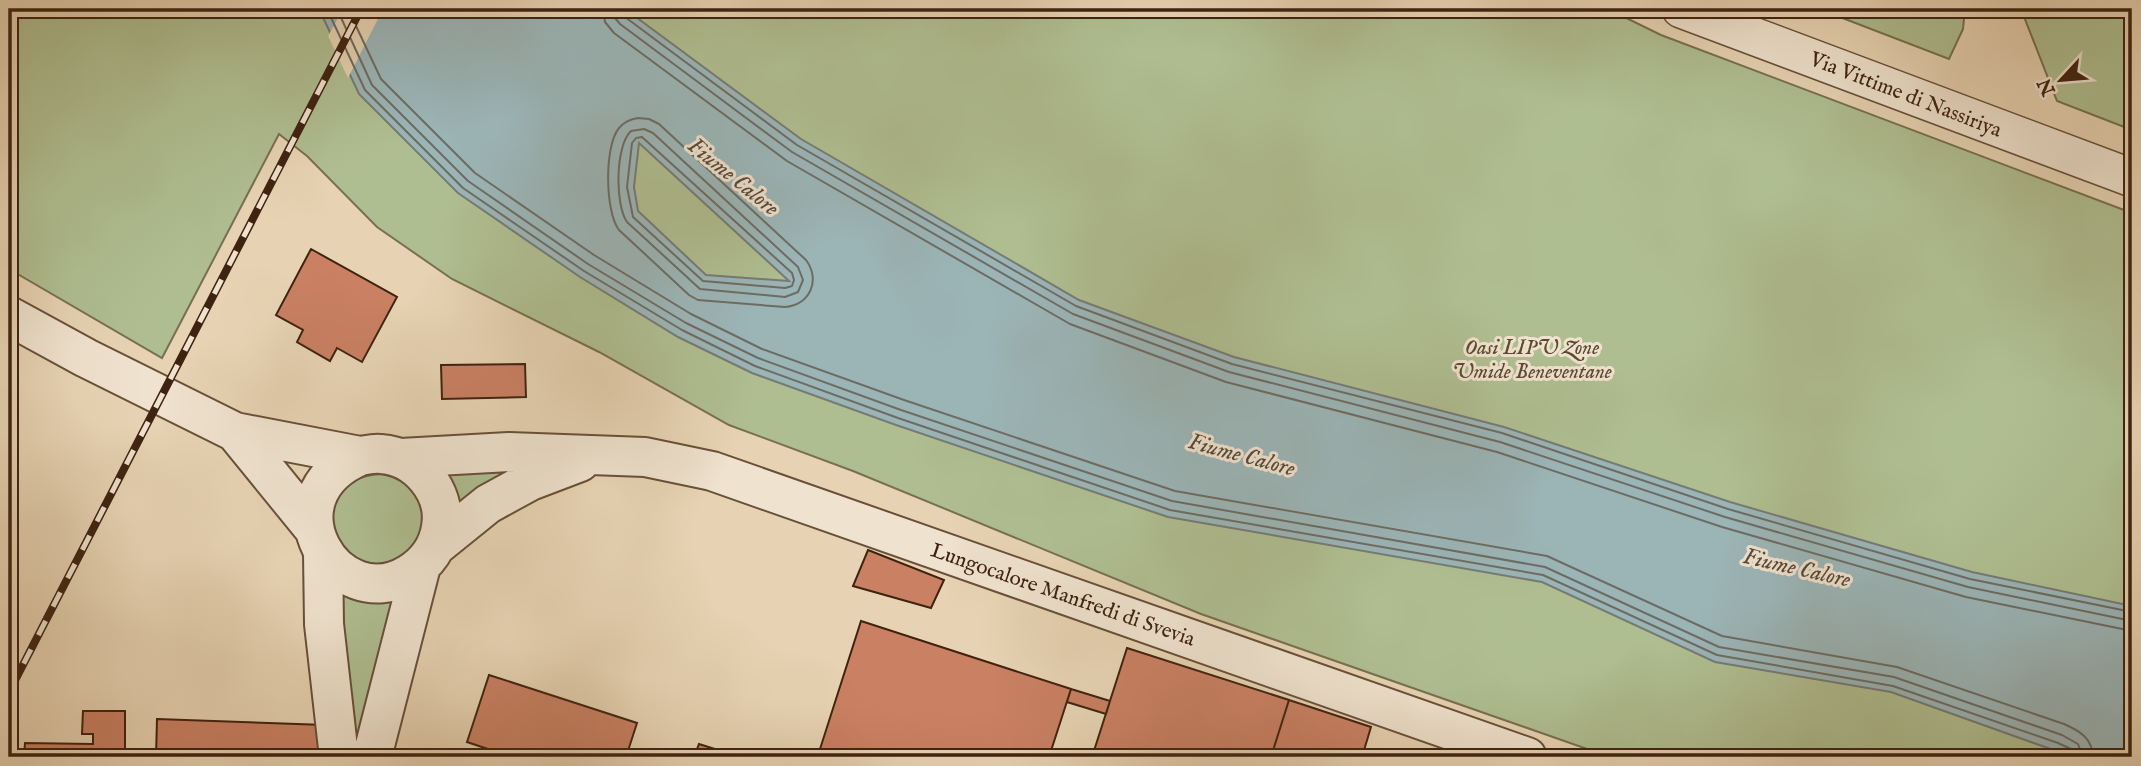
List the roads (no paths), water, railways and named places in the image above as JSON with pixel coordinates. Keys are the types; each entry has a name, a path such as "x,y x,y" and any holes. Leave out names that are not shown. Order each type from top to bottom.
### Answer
{"street":[{"name":"Via Vittime di Nassiriya","path":"1681,9 2132,178"},
{"path":"9,316 86,359 235,432 360,456 381,454 401,458 419,469 433,485 440,505 442,526 428,556 372,757"},
{"path":"235,432 319,541 338,570 358,580 380,583 402,578 428,556"},
{"name":"Lungocalore Manfredi di Svevia","path":"401,458 509,452 645,457 712,471 1527,757"},
{"path":"339,757 314,510 318,492 328,476 343,463 360,456"},
{"name":"Lungocalore Manfredi di Svevia","path":"428,556 488,504 530,481 595,456"}],"water":[{"name":"Fiume Calore","path":"319,9 625,9 801,139 1079,300 1234,357 1504,427 1730,502 1972,572 2132,606 2132,757 2073,757 1891,692 1715,662 1542,582 1168,517 752,373 678,337 580,277 458,193 359,94","holes":["639,143 789,281 706,275 638,211 634,187"]}],"railway":[{"path":"9,692 361,9"}],"park label":[{"name":"Oasi LIPU Zone Umide Beneventane","path":"1532,359"}]}
